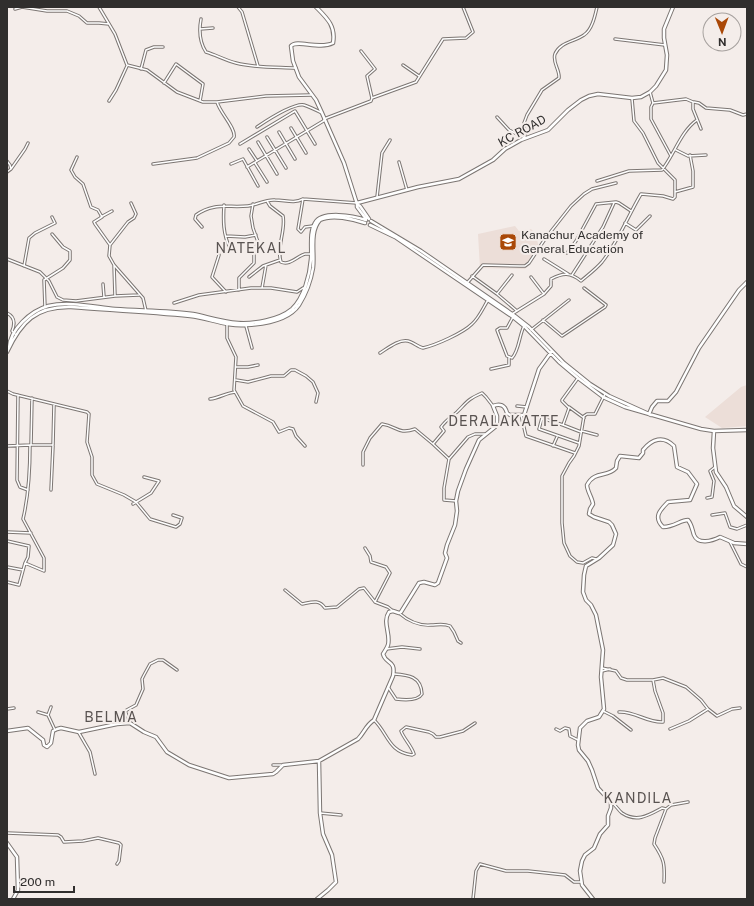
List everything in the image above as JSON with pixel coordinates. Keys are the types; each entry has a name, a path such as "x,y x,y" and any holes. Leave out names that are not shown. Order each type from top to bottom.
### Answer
{"main road":[{"path":"316,7 325,15 331,25 333,43 328,46 314,46 297,43 293,44 291,46 293,61 299,77 312,95 325,119 344,163 357,207 370,225 394,237 467,283 488,300 512,314 531,330 551,352 604,395"},
{"path":"650,92 656,86 666,70 667,55 664,29 673,7"},
{"name":"KC ROAD","path":"357,204 377,197 459,179 493,160 505,149 525,138 548,130 568,110 589,96 598,94 632,98 650,92"},
{"path":"357,204 360,206 368,221"},
{"path":"358,218 361,212"},
{"path":"312,254 313,226 317,220 325,216 337,215 368,221 401,238 506,311 524,326 578,378 625,407 690,427 714,431 747,430"},
{"path":"9,348 8,344 15,334 31,317 52,308 64,307 191,314 228,324 246,326 268,322 290,314 300,303 310,270 315,230 320,220 324,218 334,218 368,221"},
{"path":"650,414 652,407 657,401 668,401 676,392 699,348 738,290 747,282"},
{"path":"228,324 255,322 287,312 297,304 305,288"},
{"path":"7,352 20,324 29,315 45,307 70,305 146,312"},
{"path":"7,731 28,728 43,740 44,745 47,747 51,743 52,733 54,730 65,729 79,732 130,723 144,732 156,737 167,752 189,765 229,778 273,774 283,766 319,761 358,740 368,723 374,720 394,674 392,663 384,657 383,654 388,644 386,618 389,612 394,611 399,613 403,609 419,583 424,582 434,585 438,583 447,558 447,545 455,525 458,491 466,468 479,440 497,423 497,416 493,406 500,404 506,408 507,413 510,415 524,415 539,369 551,352"},
{"path":"714,431 713,448 716,472 726,487 734,506 747,517"},
{"path":"593,899 581,882 580,871 585,855 596,845 600,834 608,825 611,802 595,784 592,770 588,761 579,750 578,740 580,728 587,721 599,717 603,711 604,705 601,669 603,650 596,615 591,605 586,600 583,592 584,575 586,566 596,560 613,545 616,534 609,522 589,514 593,504 593,499 587,489 587,485 594,476 614,471 616,468 616,461 620,456 638,458 643,453 646,446 656,439 668,440 674,446 676,466 688,472 697,484 690,500 668,502 659,514 658,522 663,527 669,527 674,526 684,520 688,520 693,527 695,537 697,539 708,541 720,537 730,542 747,544"},
{"path":"317,899 336,882 332,855 323,834 320,813 319,761"},
{"path":"7,843 17,857 18,890 13,899"}],"street":[{"path":"15,9 22,7 48,11 67,11 79,16 88,23 110,24"},
{"path":"99,7 115,34 127,65 116,90 109,101"},
{"path":"238,7 242,12 258,66"},
{"path":"247,167 325,119 371,101 372,98 416,82 443,39 466,38 473,32 463,7"},
{"path":"525,138 524,123 527,115 542,90 559,78 554,60 555,53 566,43 578,39 586,33 595,15 597,7"},
{"path":"201,19 201,40 206,52 238,64 296,68"},
{"path":"200,29 214,28"},
{"path":"615,39 665,45"},
{"path":"141,68 146,50 163,46"},
{"path":"361,51 375,69 367,76 372,98"},
{"path":"164,83 176,64 202,84 200,102"},
{"path":"127,65 147,70 177,92 200,102 217,102 266,96 312,95"},
{"path":"403,65 420,76"},
{"path":"650,92 653,103 650,114 651,119 671,157"},
{"path":"544,259 581,281 603,261 641,194 663,196 673,199 675,197 675,180 658,163 634,121 632,98"},
{"path":"653,103 686,99 699,103 706,108 730,110 743,115 747,114"},
{"path":"153,164 197,158 229,143 234,137 234,131 220,110 217,102"},
{"path":"693,102 693,109 701,129"},
{"path":"257,126 279,113 298,105 304,105 322,113"},
{"path":"240,144 294,111 308,130 315,144"},
{"path":"497,117 509,130 525,138"},
{"path":"597,181 630,171 664,169 686,130 697,120"},
{"path":"291,128 306,153"},
{"path":"279,132 296,159"},
{"path":"267,137 286,168"},
{"path":"377,197 382,153 390,140"},
{"path":"258,142 277,174"},
{"path":"7,172 11,169 28,143"},
{"path":"249,149 267,182"},
{"path":"676,150 690,156 706,155"},
{"path":"676,192 693,187 693,171 690,156"},
{"path":"77,157 72,170 75,177 83,184 91,206 98,210 102,217"},
{"path":"231,164 242,159 258,186"},
{"path":"7,162 11,169"},
{"path":"399,162 407,190"},
{"path":"467,283 483,265 526,265 531,261 545,239 565,214 584,194 592,189 616,183"},
{"path":"202,226 195,219 196,215 202,211 224,205 248,206 266,201 274,200 298,202 303,199 357,204"},
{"path":"303,199 299,231 302,231 305,227 313,226"},
{"path":"266,201 281,214 284,220 279,256 280,260 284,264 305,254 312,254"},
{"path":"567,253 576,241 596,204 614,202 619,203 631,211"},
{"path":"572,275 603,227 614,202"},
{"path":"130,203 136,214 110,245 109,256 114,265 143,298 146,312"},
{"path":"239,290 238,278 254,263 254,252 258,242 251,216 253,204"},
{"path":"224,205 223,218 227,242 230,248"},
{"path":"110,245 94,222 112,211"},
{"path":"625,223 636,230 650,216"},
{"path":"24,266 28,238 34,233 55,223 52,218"},
{"path":"45,307 44,285 46,278 63,268 70,260 70,251 63,247 52,234"},
{"path":"226,236 245,237 256,235"},
{"path":"219,255 212,277 226,292"},
{"path":"7,259 40,272 49,281 57,297 63,300 76,301 104,297 139,295"},
{"path":"249,277 266,265 280,260"},
{"path":"114,265 115,296"},
{"path":"262,288 266,265"},
{"path":"512,314 544,294 550,286 551,279 568,274"},
{"path":"497,294 512,275"},
{"path":"472,276 517,310"},
{"path":"531,277 544,294"},
{"path":"103,284 104,297"},
{"path":"174,303 199,295 239,290 271,288 297,292 305,288"},
{"path":"543,320 562,336 606,306 584,288"},
{"path":"380,353 395,344 405,341 409,341 423,348 441,342 472,324 478,318 488,300"},
{"path":"531,330 568,300"},
{"path":"7,313 12,316 14,322 12,331 15,334"},
{"path":"510,358 507,356 497,330 500,328 507,328 513,318"},
{"path":"228,324 227,338 236,357 236,380 234,390 243,406 273,422 279,432 289,428 293,429 296,436 305,446"},
{"path":"246,326 252,348"},
{"path":"490,368 509,366 510,358 514,355 520,333 524,326"},
{"path":"236,367 258,365"},
{"path":"236,380 248,382 271,376 284,376 291,370 295,370 313,382 318,394 316,402"},
{"path":"578,378 562,401 584,418"},
{"path":"210,399 229,392 235,392 234,390"},
{"path":"7,391 87,412 89,414 87,442 92,457 92,475 97,484 124,495 136,502 150,519 176,527 180,524 182,518 173,515"},
{"path":"433,444 444,431 441,427 446,420 458,411 468,400 482,393 493,406"},
{"path":"18,395 17,480 20,487 28,490"},
{"path":"596,560 592,558 583,563 577,562 570,556 564,543 562,523 562,476 579,443 584,418 587,414 595,414 604,395"},
{"path":"25,563 44,571 44,558 38,549 32,534 22,519 28,490 32,398"},
{"path":"51,490 54,404"},
{"path":"517,406 527,407"},
{"path":"563,426 569,411 569,407"},
{"path":"521,415 526,436 575,453"},
{"path":"579,443 539,429 542,418 563,426 597,435"},
{"path":"363,465 363,452 370,438 382,424 393,427 402,432 414,429 449,459"},
{"path":"456,501 444,500 444,488 449,459 468,437 475,434 486,434"},
{"path":"554,446 557,436"},
{"path":"7,446 53,445"},
{"path":"708,498 712,496 714,481 710,471 715,467"},
{"path":"133,504 150,493 159,481 144,477"},
{"path":"712,515 725,513 730,527 737,529 747,525"},
{"path":"7,532 32,534"},
{"path":"7,541 29,546 30,549 19,585 7,582"},
{"path":"730,542 738,554 741,564 747,567"},
{"path":"365,548 370,556 371,562 386,567 390,572 375,602"},
{"path":"7,567 23,570"},
{"path":"285,590 302,604 319,602 322,603 325,608 337,607 359,589 364,588 375,602 394,611"},
{"path":"399,613 408,620 421,624 446,624 450,626 458,641 461,643"},
{"path":"386,649 402,647 420,649"},
{"path":"130,723 125,711 136,705 143,689 142,680 148,667 153,662 163,660 177,670"},
{"path":"601,669 611,669 616,671 621,678 627,680 654,680 663,678 686,687 717,716 732,709 740,708"},
{"path":"388,687 396,699 418,698 422,694 420,683 410,675 394,674"},
{"path":"619,712 627,711 649,720 663,722 663,713 655,691 654,680"},
{"path":"51,707 48,715 54,730"},
{"path":"7,709 14,708"},
{"path":"670,729 689,721 708,709"},
{"path":"603,711 613,716 631,730"},
{"path":"38,712 48,715"},
{"path":"374,720 380,726 389,742 401,752 412,755 414,754 413,750 401,731 406,727 430,732 436,737 440,738 463,731 475,724"},
{"path":"556,729 559,732 564,728 567,728 569,729 570,736 578,740"},
{"path":"79,732 90,752 95,774"},
{"path":"273,765 283,766"},
{"path":"611,802 622,813 639,818 648,816 662,808 666,809"},
{"path":"664,882 665,864 654,844 655,838 666,809 671,805 688,802"},
{"path":"320,813 341,815"},
{"path":"7,833 58,835 64,842 83,841 98,838 119,843 119,861 117,864"},
{"path":"473,899 476,871 480,864 506,871 528,871 565,875 574,882 581,882"}],"shaded area":[{"name":"Kanachur Academy of General Education","path":"515,226 519,231 531,229 536,234 539,249 525,269 480,268 478,234"},
{"path":"747,385 747,426 722,428 705,417 741,387"}],"place":[{"name":"Kanachur Academy of General Education","path":"508,242"}],"district":[{"name":"NATEKAL","path":"251,248"},
{"name":"DERALAKATTE","path":"504,421"},
{"name":"BELMA","path":"111,717"},
{"name":"KANDILA","path":"638,798"}]}
